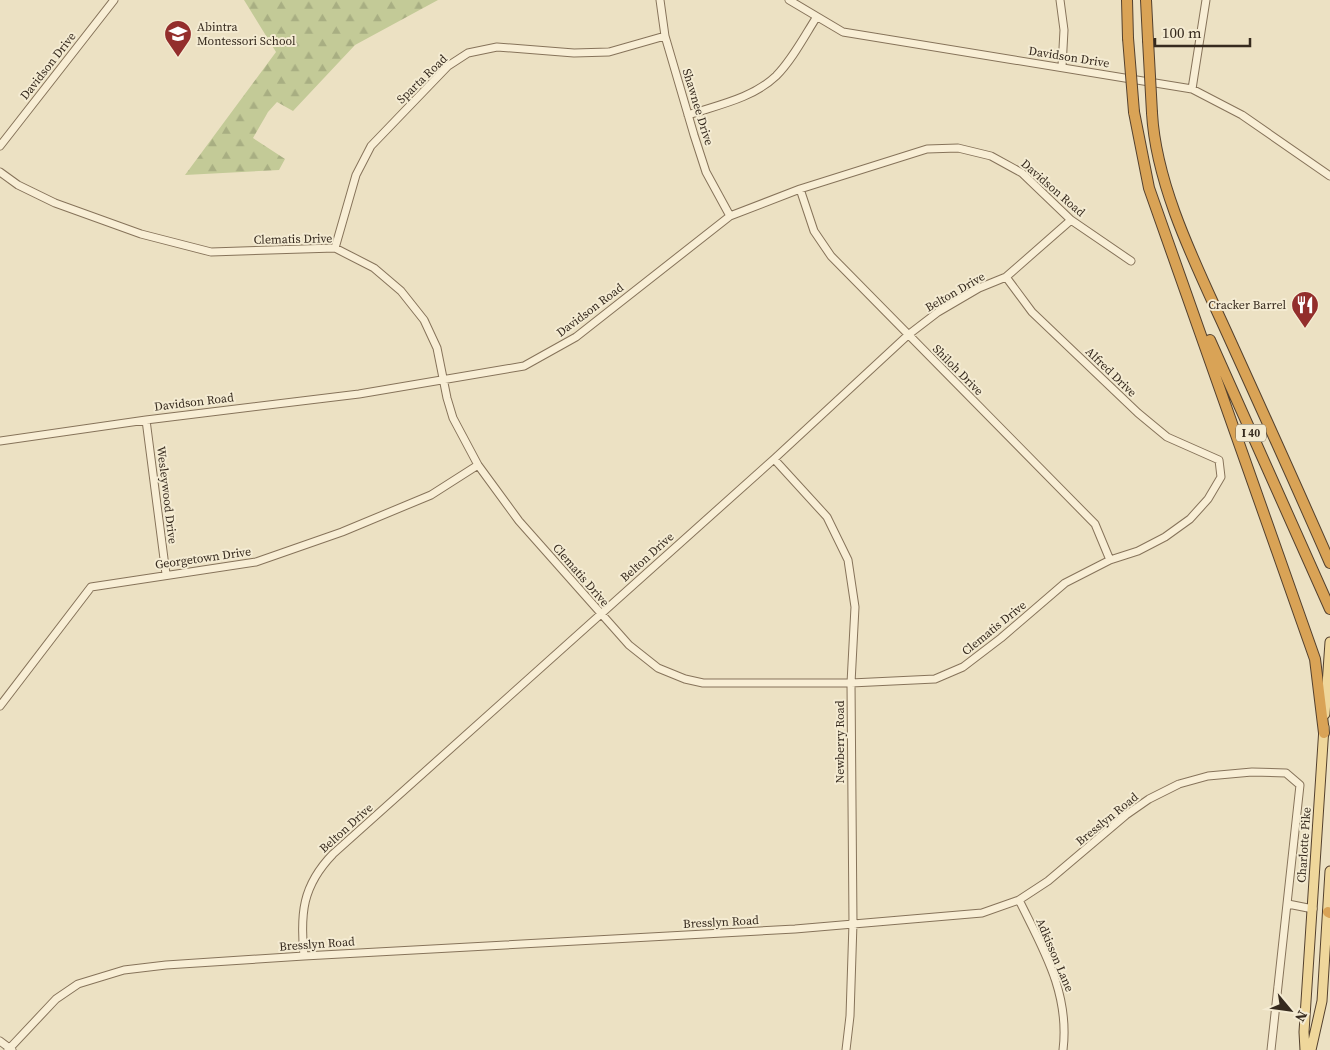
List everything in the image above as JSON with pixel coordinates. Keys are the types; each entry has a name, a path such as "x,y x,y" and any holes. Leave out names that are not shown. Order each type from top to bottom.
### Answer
{"highway":[{"name":"I 40","path":"1127,0 1134,112 1149,188 1181,273 1330,609"},
{"name":"I 40","path":"1146,0 1153,131 1170,195 1200,273 1330,562"},
{"path":"1181,273 1315,659 1324,733"}],"main road":[{"name":"Charlotte Pike","path":"1305,1050 1304,1032 1330,642"},
{"path":"1311,1050 1322,1001 1329,913 1330,871"},
{"path":"1313,909 1329,913"}],"street":[{"name":"Davidson Drive","path":"0,146 114,0"},
{"name":"Shawnee Drive","path":"660,0 665,36 706,172 730,216"},
{"name":"Davidson Drive","path":"789,0 816,18 843,32 1192,89 1242,115 1330,176"},
{"path":"1060,0 1064,30 1062,67"},
{"path":"1192,89 1206,0"},
{"path":"688,115 743,97 766,84 777,75 816,18"},
{"name":"Sparta Road","path":"335,248 356,175 371,146 448,66 468,54 497,47 574,53 609,52 665,36"},
{"name":"Davidson Road","path":"0,441 146,420 359,394 524,366 554,350 600,319 730,216 800,189 927,149 958,148 991,156 1022,173 1071,220 1131,260"},
{"name":"Clematis Drive","path":"0,172 18,185 56,203 141,234 211,252 335,248 374,268 410,302 424,320 437,348 453,418 478,465 519,521 601,614 646,660 666,672 685,679 703,683 851,683 935,679 964,667 1065,583 1110,560 1138,551 1165,537 1190,519 1208,499 1221,477 1219,460"},
{"name":"Shiloh Drive","path":"800,189 814,231 830,256 1095,524 1110,560"},
{"name":"Belton Drive","path":"304,956 302,912 312,881 322,865 774,459 908,335 938,312 979,288 1006,277 1071,220"},
{"name":"Alfred Drive","path":"1006,277 1032,312 1138,414 1167,437 1219,460"},
{"name":"Wesleywood Drive","path":"146,420 166,574"},
{"name":"Newberry Road","path":"774,459 827,517 848,560 855,607 851,683 853,923 850,1016 846,1050"},
{"name":"Georgetown Drive","path":"0,706 91,587 166,574 256,562 342,532 431,495 478,465"},
{"name":"Bresslyn Road","path":"10,1049 56,999 78,984 102,975 166,965 795,929 982,913 1019,900 1051,879 1126,815 1149,799 1196,779 1252,772 1286,773 1300,786 1288,904"},
{"name":"Adkisson Lane","path":"1019,900 1060,991 1066,1027 1063,1050"},
{"path":"1270,1050 1288,904 1313,909"},
{"path":"0,1041 10,1049"}],"green space":[{"path":"244,0 438,0 355,45 293,111 277,102 268,112 253,138 285,159 279,170 185,175 276,52"}],"place":[{"name":"Abintra Montessori School","path":"178,58"},
{"name":"Cracker Barrel","path":"1305,329"}]}
